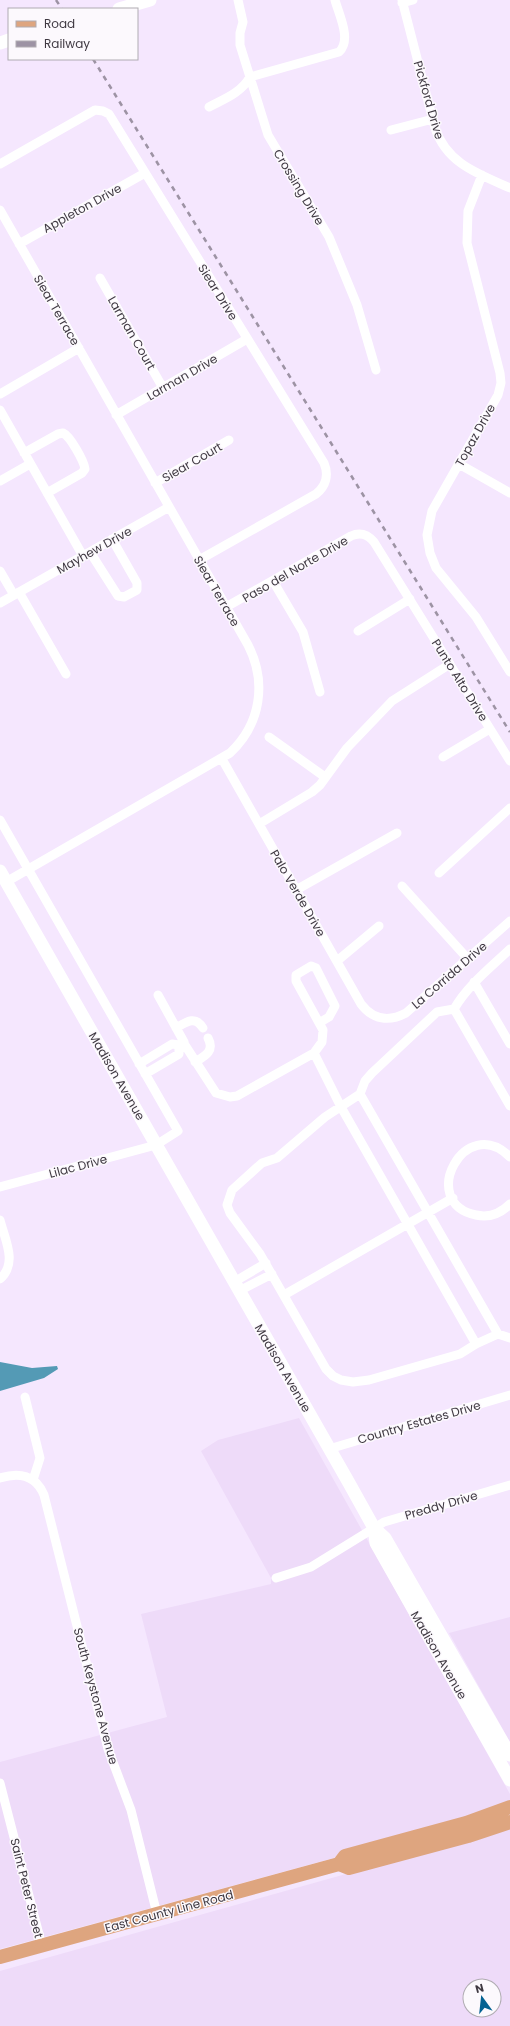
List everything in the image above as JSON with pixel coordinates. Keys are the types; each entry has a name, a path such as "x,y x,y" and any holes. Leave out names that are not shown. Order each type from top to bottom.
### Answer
{"main road":[{"path":"122,8 150,0"},
{"name":"Madison Avenue","path":"2,879 156,1145 374,1528 386,1538 510,1755"},
{"name":"Madison Avenue","path":"374,1528 376,1543 510,1780"},
{"name":"East County Line Road","path":"339,1864 345,1856 418,1836 510,1807"},
{"name":"East County Line Road","path":"0,1957 339,1864 349,1868 468,1836 510,1822"},
{"path":"381,1859 387,1852 414,1844 418,1836"}],"street":[{"name":"Crossing Drive","path":"238,0 243,22 240,42 268,135 323,225 360,313 376,370"},
{"path":"209,107 245,86 250,77 339,52 345,46 345,39 335,0"},
{"path":"402,2 413,0"},
{"name":"Pickford Drive","path":"402,2 433,118 441,142 451,156 462,166 510,188"},
{"name":"Siear Drive","path":"0,164 92,112 99,110 106,112 110,116 324,463 326,480 323,488 316,494 199,560"},
{"path":"391,130 433,118"},
{"name":"Appleton Drive","path":"19,244 145,173"},
{"name":"Topaz Drive","path":"482,175 468,211 467,243 501,383 498,395 431,514 427,532 430,553 440,574 470,608 486,630 510,672"},
{"name":"Siear Terrace","path":"0,210 253,654 259,675 257,710 247,733 233,750 222,759 28,870 2,879"},
{"name":"Larman Court","path":"100,278 163,388"},
{"name":"Larman Drive","path":"116,415 248,339"},
{"path":"0,394 79,348"},
{"path":"0,410 47,493 86,554 118,596 124,597 137,590 137,583 112,539"},
{"path":"24,453 58,434 63,433 68,437 84,463 85,469 82,474 47,493"},
{"name":"Siear Court","path":"155,483 229,440"},
{"path":"0,481 30,464"},
{"path":"459,464 510,493"},
{"name":"Mayhew Drive","path":"0,603 169,507"},
{"name":"Paso del Norte Drive","path":"226,607 350,536 364,535"},
{"name":"Punto Alto Drive","path":"364,535 374,542 510,762"},
{"path":"0,571 66,674"},
{"path":"273,581 303,632 320,692"},
{"path":"358,631 410,599"},
{"path":"259,824 308,795 325,777 347,748 392,701 450,664"},
{"path":"443,757 490,729"},
{"path":"269,736 325,777"},
{"name":"Palo Verde Drive","path":"222,759 364,1008 372,1015 383,1019"},
{"path":"439,873 510,808"},
{"path":"0,820 145,1074 179,1054 181,1044"},
{"path":"296,890 397,833"},
{"path":"402,886 468,959"},
{"name":"La Corrida Drive","path":"383,1019 396,1018 406,1013 510,921"},
{"path":"337,961 379,926"},
{"path":"454,1009 462,995 474,982 510,949"},
{"path":"158,995 176,1028 181,1044 216,1093 230,1098 314,1053 322,1042 323,1030 319,1023 296,981 296,975 311,966 316,968 335,1006 329,1017 319,1023"},
{"path":"474,982 510,1044"},
{"path":"454,1009 437,1012 372,1073 365,1081 360,1094 325,1117 277,1158 262,1163 230,1193 227,1203 228,1211 249,1237 266,1263 326,1369 332,1376 341,1380 352,1382 369,1380 460,1354 476,1344 498,1334"},
{"path":"454,1009 510,1106"},
{"path":"176,1028 192,1020 197,1021 203,1028"},
{"path":"195,1062 206,1055 210,1050 211,1044 208,1038"},
{"path":"140,1064 172,1044 181,1044"},
{"path":"314,1053 341,1107 476,1344"},
{"name":"Lilac Drive","path":"0,1187 156,1145 178,1131 145,1074"},
{"path":"360,1094 498,1334 510,1338"},
{"path":"510,1157 499,1149 486,1146 474,1147 462,1153 454,1162 449,1174 449,1186 453,1198 468,1212 482,1216 495,1214 510,1204"},
{"path":"284,1295 453,1198"},
{"path":"0,1220 10,1259 8,1270 0,1279"},
{"path":"236,1286 266,1263"},
{"path":"236,1286 272,1274"},
{"name":"Country Estates Drive","path":"329,1449 510,1396"},
{"path":"0,1478 17,1474 32,1479 40,1458 25,1397"},
{"name":"South Keystone Avenue","path":"32,1479 44,1495 108,1749 131,1810 157,1914"},
{"name":"Preddy Drive","path":"276,1578 311,1567 384,1522 510,1485"},
{"name":"Saint Peter Street","path":"0,1783 42,1946"}],"shaded area":[{"path":"299,1418 510,1794 510,1803 374,1847 0,1949 0,1762 167,1717 141,1614 271,1584 271,1578 201,1451 218,1440"},
{"path":"510,1617 510,1742 449,1633"},
{"path":"510,1828 510,2026 0,2026 0,1971"}],"water":[{"path":"0,1362 32,1368 57,1366 58,1369 44,1378 0,1391"}],"railway":[{"path":"56,0 61,8"},
{"path":"94,60 510,732"}]}
